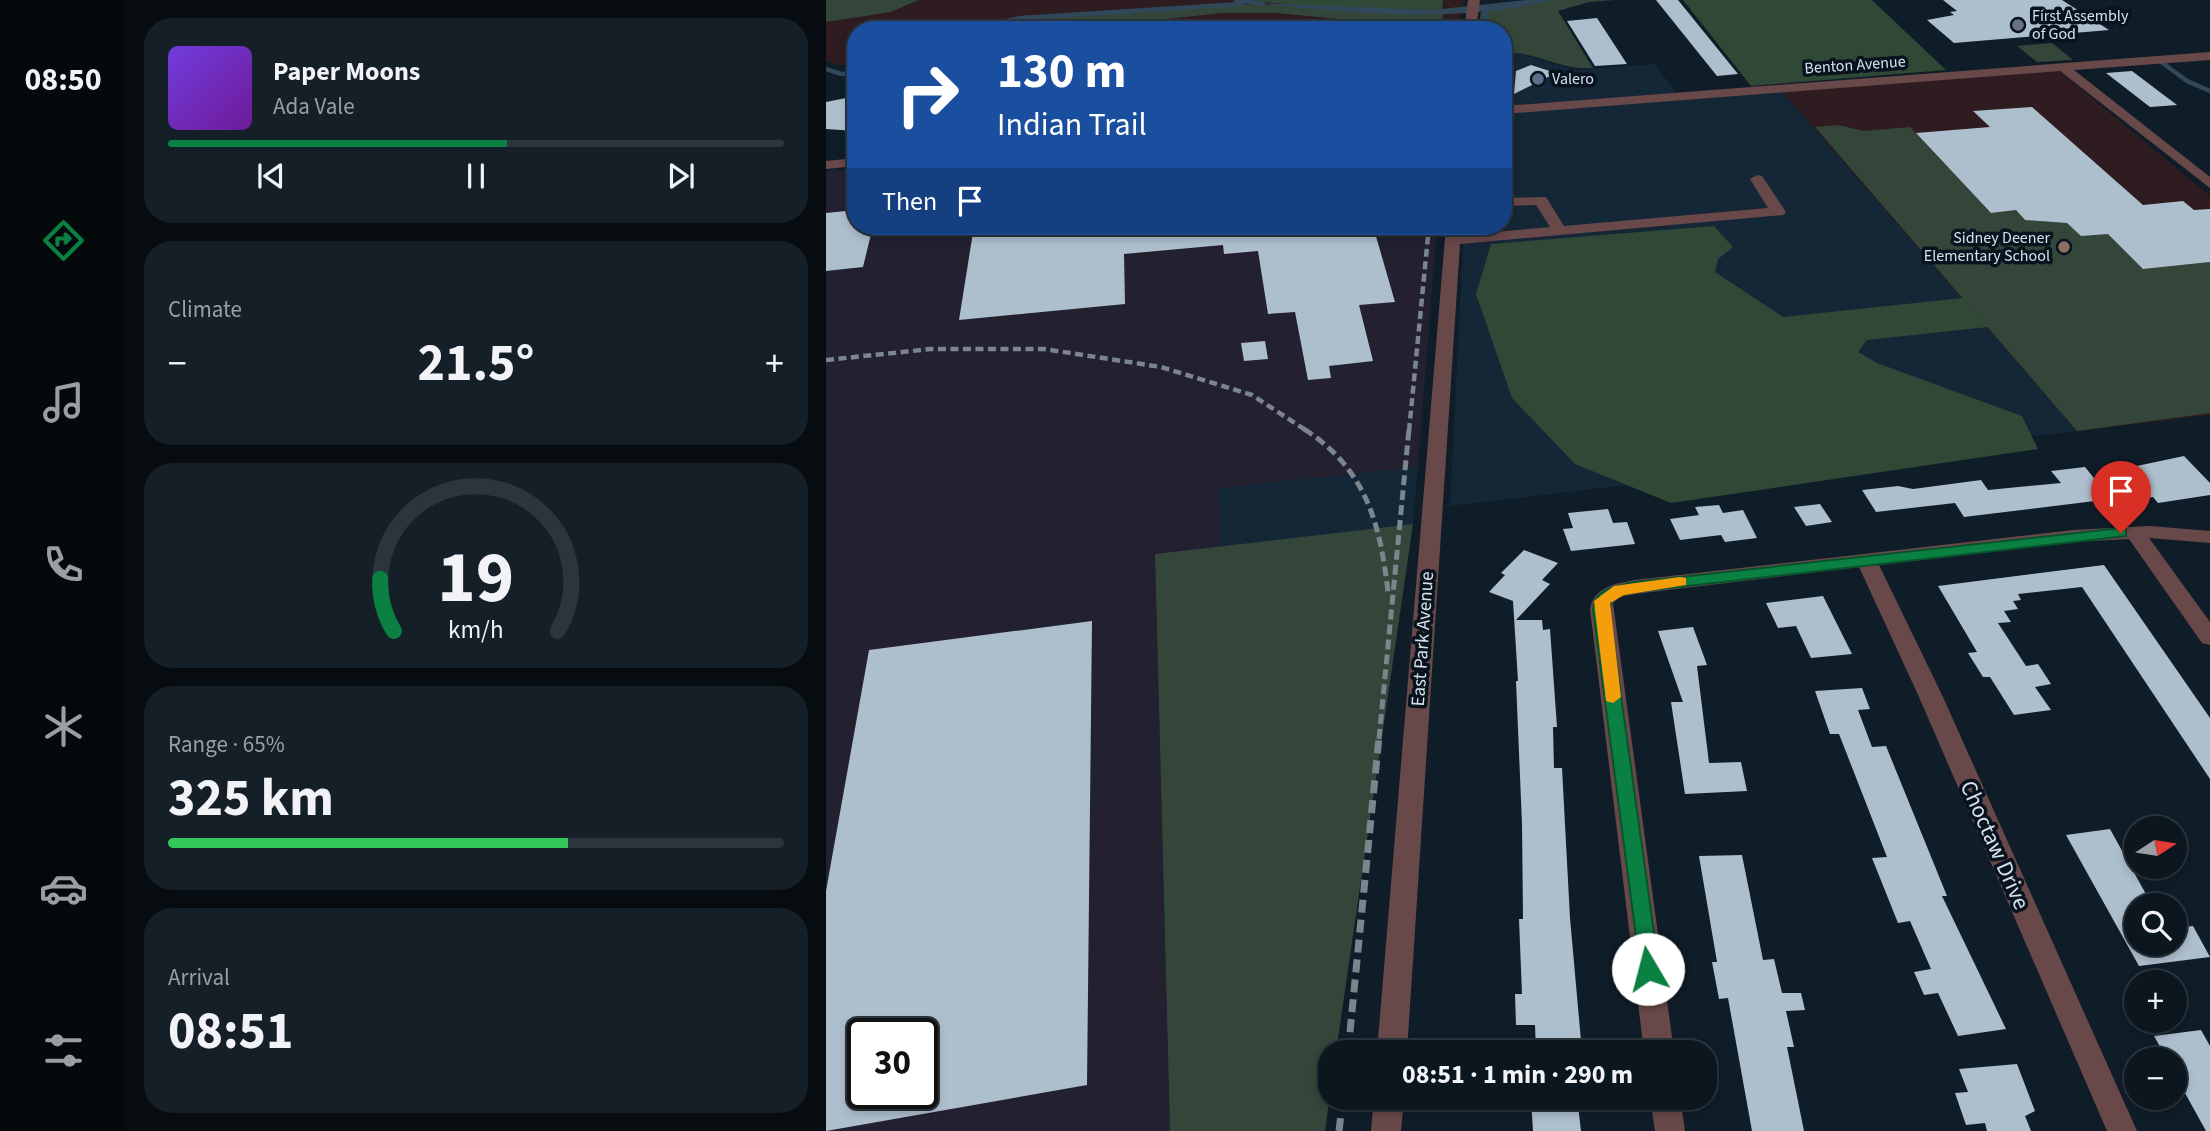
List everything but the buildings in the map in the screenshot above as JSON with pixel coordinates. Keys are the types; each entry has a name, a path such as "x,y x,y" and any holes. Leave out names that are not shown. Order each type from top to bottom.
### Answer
{"street":[{"path":"1471,21 1474,0"},
{"name":"Benton Avenue","path":"1512,109 2210,55"},
{"path":"2062,67 2210,184"},
{"path":"826,164 847,163"},
{"path":"1512,232 1560,231 1778,212 1757,179"},
{"path":"1512,202 1541,200 1560,231"},
{"name":"East Park Avenue","path":"1393,1040 1453,235"},
{"path":"1657,1040 1602,601 1608,594 1635,587 2073,536 2134,532 2210,537"},
{"path":"2134,532 2210,638"},
{"name":"Choctaw Drive","path":"1866,561 1931,697 2122,1131"},
{"path":"1386,1131 1388,1110"},
{"path":"1667,1110 1670,1131"}],"shaded area":[{"path":"826,0 1464,0 1460,21 847,21 847,66 826,62"},
{"path":"1527,0 1553,0 1480,12 1442,14 1367,13 1256,3 1432,10"},
{"path":"1512,52 1575,70 1655,64 1676,93 1512,105"},
{"name":"Sidney Deener Elementary School","path":"2057,69 2210,196 2210,415 2077,431 1780,89"},
{"path":"1780,89 2077,431 1450,506 1464,235 1512,235 1512,111"},
{"path":"847,170 847,235 1436,235 1418,467 1219,488 1220,547 1155,555 1170,1131 826,1131 826,171"},
{"path":"1418,467 1413,524 1220,547 1218,488"}],"green space":[{"path":"826,0 918,0 891,12 826,22"},
{"path":"1243,0 1443,0 1442,9 1432,10 1318,7"},
{"path":"1553,0 1615,0 1589,2 1558,11 1593,68 1570,66 1512,53 1512,21 1480,21 1481,12"},
{"path":"1683,0 1872,0 1946,70 1751,86"},
{"path":"1255,4 1443,14 1442,21 1359,21 1277,13 1222,13 1148,21 1016,21"},
{"path":"2052,43 2073,60 2037,62 2017,46"},
{"path":"1838,125 1864,131 1910,127 1991,213 2016,210 2025,220 2067,223 2118,233 2143,269 2210,262 2210,413 2077,431 1815,127"},
{"path":"1714,226 1733,247 1718,259 1715,272 1783,317 1963,298 1988,327 1867,340 1858,352 1877,363 2022,416 2038,449 1671,503 1575,464 1512,398 1476,294 1491,244"},
{"path":"1413,524 1338,1040 1318,1040 1318,1110 1328,1110 1325,1131 1170,1131 1155,554"}],"waterway":[{"path":"1236,0 1263,4"},
{"path":"1007,21 1242,4"},
{"path":"1485,21 1486,9"},
{"path":"2160,61 2187,81 2210,91"},
{"path":"826,69 847,74"}],"railway":[{"path":"1409,431 1428,235"},
{"path":"826,360 931,349 1044,349 1161,367 1252,395 1304,429"},
{"path":"1304,429 1325,445 1356,480 1374,521 1388,592"},
{"path":"1379,739 1409,429"},
{"path":"1349,1040 1379,737"},
{"path":"1339,1131 1341,1110"}],"slow traffic":[{"path":"1613,697 1602,601 1608,594 1619,590 1680,582"}],"place":[{"name":"First Assembly of God","path":"2018,25"},
{"name":"Valero","path":"1538,79"},
{"name":"Sidney Deener Elementary School","path":"2064,247"}],"route":[{"path":"1648,969 1601,609 1602,601 1608,594 1635,587 2073,536 2121,533"}]}
